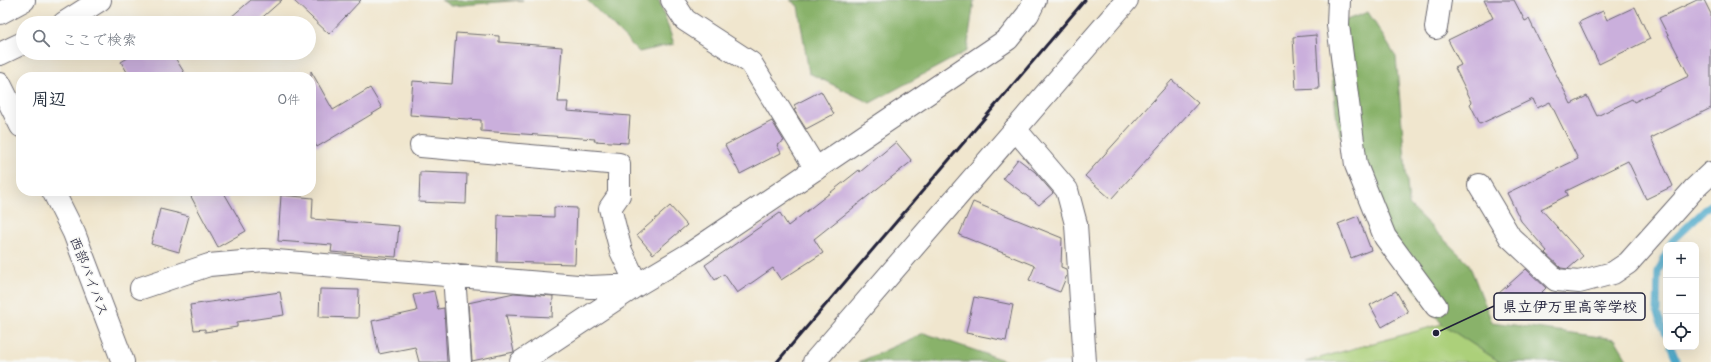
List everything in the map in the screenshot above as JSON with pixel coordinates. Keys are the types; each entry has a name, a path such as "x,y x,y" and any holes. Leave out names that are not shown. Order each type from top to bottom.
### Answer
{"main road":[{"path":"0,13 24,0"},
{"path":"75,16 100,0"},
{"path":"672,0 685,20 751,63 816,169"},
{"path":"521,362 637,285 691,253 1008,39 1028,14 1035,0"},
{"path":"814,362 1127,0"},
{"path":"1339,0 1338,26 1356,165 1385,237 1436,306"},
{"path":"1436,28 1440,0"},
{"path":"0,54 16,46"},
{"path":"0,84 16,116"},
{"path":"1015,130 1067,190 1076,224 1085,362"},
{"path":"421,146 619,164 618,195 610,208 621,251 637,285"},
{"path":"1479,185 1510,237 1556,280 1579,282 1613,273 1628,263 1711,172"},
{"name":"西部バイパス","path":"56,196 74,233 123,362"},
{"path":"141,288 210,265 264,260 590,286 637,285"},
{"path":"454,276 460,362"}],"green space":[{"path":"441,0 523,0 451,6"},
{"path":"587,0 659,0 674,44 639,52"},
{"path":"790,0 974,0 967,51 870,103 809,73 798,6"},
{"path":"1368,12 1396,57 1409,205 1469,264 1492,322 1615,339 1629,362 1500,362 1442,324 1375,238 1337,122 1327,27"},
{"path":"1442,324 1500,362 1305,362"},
{"path":"924,333 1009,362 859,362"}],"building":[{"path":"251,0 282,0 264,16 232,16"},
{"path":"293,0 361,0 329,34 316,22 316,16 310,16"},
{"path":"1484,0 1514,0 1525,21 1529,19 1571,104 1587,96 1597,116 1632,99 1634,102 1689,76 1659,18 1697,0 1704,0 1711,14 1711,108 1651,138 1673,186 1646,199 1628,161 1566,191 1568,195 1541,209 1583,256 1568,269 1561,268 1545,253 1547,251 1521,221 1507,193 1578,159 1550,102 1537,108 1533,99 1480,124 1470,104 1472,102 1455,68 1461,65 1448,40 1493,18"},
{"path":"1635,7 1650,39 1599,64 1579,22 1603,11 1607,20"},
{"path":"456,33 499,36 499,42 562,47 558,102 568,102 567,111 630,116 628,143 594,141 595,139 481,131 481,120 410,115 413,81 452,84"},
{"path":"1316,35 1319,89 1296,90 1293,37"},
{"path":"124,60 176,60 184,72 127,72 121,62"},
{"path":"316,80 333,110 370,88 382,108 317,147"},
{"path":"1172,80 1198,103 1111,199 1085,176"},
{"path":"821,91 834,114 806,129 794,110 796,109 794,105"},
{"path":"772,121 784,141 777,145 781,153 740,174 725,145"},
{"path":"896,142 912,161 814,239 823,253 781,280 773,268 737,293 724,274 715,280 705,265 780,213 788,226 859,170 860,172"},
{"path":"1018,159 1035,172 1053,193 1039,205 1003,178"},
{"path":"420,172 467,174 466,204 419,202"},
{"path":"191,196 226,196 246,231 218,247"},
{"path":"281,196 313,198 312,219 399,226 396,257 331,252 332,245 278,241"},
{"path":"973,202 1062,238 1061,267 1066,269 1067,275 1060,292 1029,280 1035,266 959,235"},
{"path":"670,206 687,225 653,254 637,235"},
{"path":"554,207 577,208 575,264 497,262 498,215 554,217"},
{"path":"160,209 189,216 179,252 151,244"},
{"path":"1358,216 1371,250 1351,258 1338,224"},
{"path":"1526,269 1546,288 1542,292 1551,302 1537,314 1524,299 1512,310 1498,294"},
{"path":"320,289 359,290 358,318 319,317"},
{"path":"434,291 438,309 444,308 447,362 419,362 415,347 379,354 372,321 417,311 413,295"},
{"path":"1396,291 1408,312 1382,327 1370,305"},
{"path":"280,292 284,315 237,322 237,327 205,332 205,329 194,330 190,305"},
{"path":"514,293 553,296 552,317 506,315 514,352 472,361 468,303"},
{"path":"974,297 1013,305 1006,341 966,333"}],"waterway":[{"path":"1672,242 1711,204"},
{"path":"1663,261 1658,272 1657,313 1663,328"},
{"path":"1672,350 1677,362"}],"railway":[{"path":"777,362 1085,0"}],"place":[{"name":"県立伊万里高等学校","path":"1436,333"}]}
